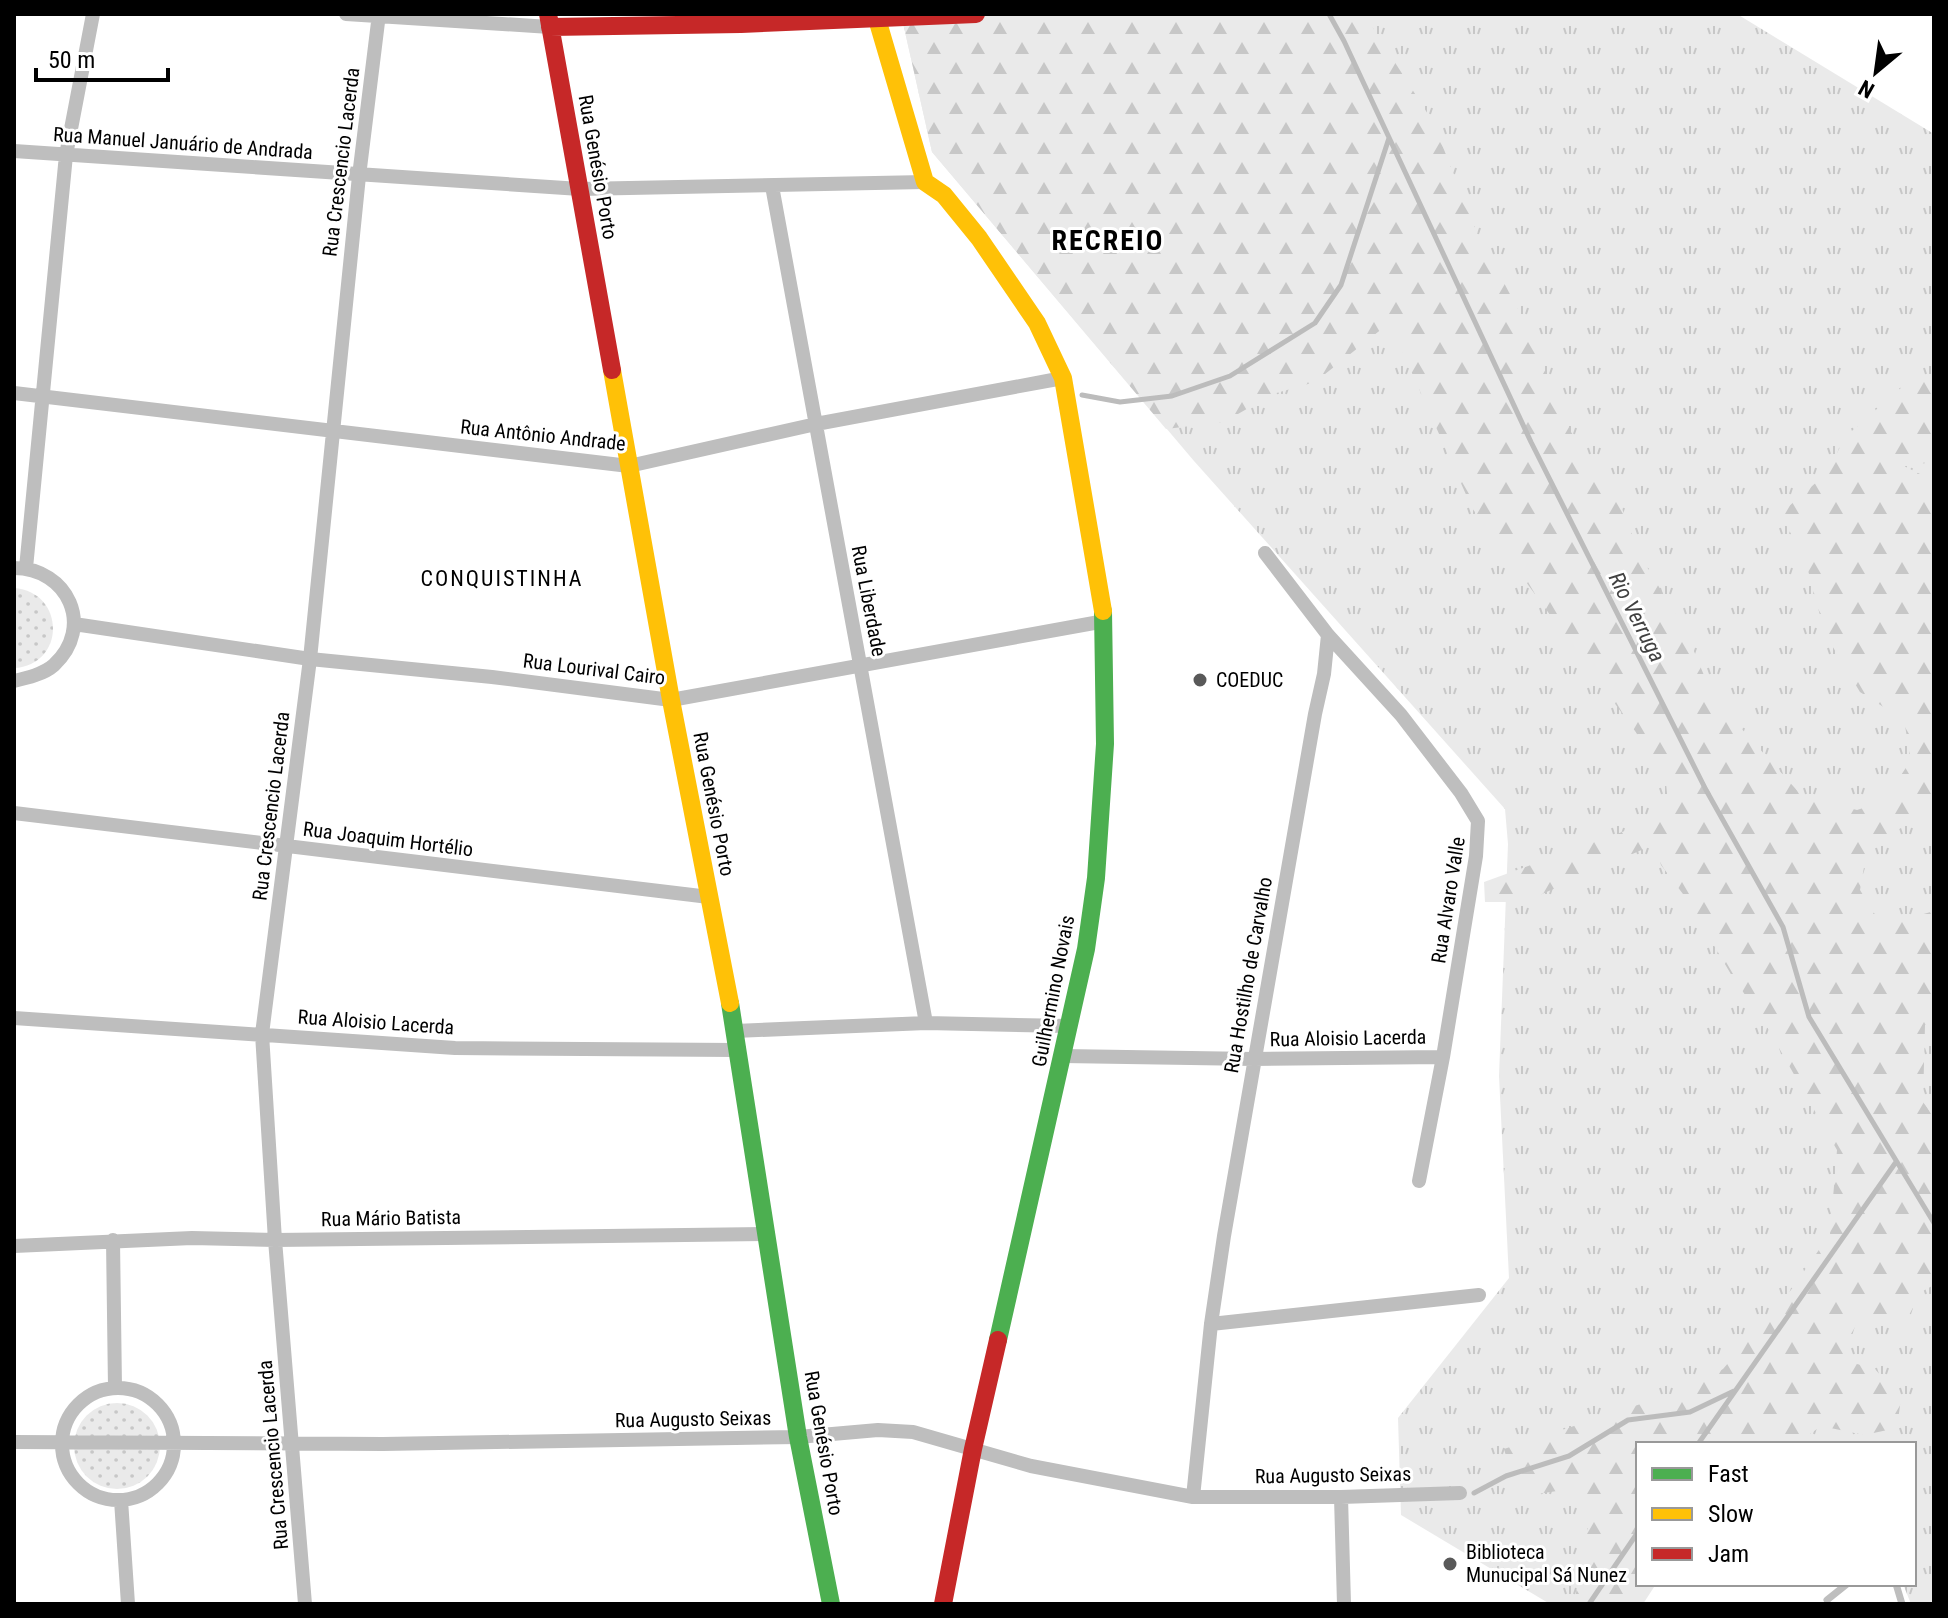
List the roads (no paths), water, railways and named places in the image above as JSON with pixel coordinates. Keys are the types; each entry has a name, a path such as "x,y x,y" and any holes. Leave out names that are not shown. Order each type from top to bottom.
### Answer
{"street":[{"path":"14,683 52,667 67,650 74,624 72,608 62,589 47,575 20,568 42,397 66,155 93,14"},
{"path":"346,14 549,21 877,19 976,14"},
{"name":"Rua Crescencio Lacerda","path":"305,1604 275,1240 262,1034 310,659 331,432 379,15"},
{"path":"877,19 925,182"},
{"name":"Rua Genésio Porto","path":"549,21 671,700 735,1031 798,1437 831,1604"},
{"name":"Rua Manuel Januário de Andrada","path":"14,151 580,189 925,182"},
{"name":"Guilhermino Novais","path":"925,182 944,195 979,238 1037,323 1063,378 1105,621 1105,744 1096,878 1086,949 973,1449 943,1604"},
{"name":"Rua Liberdade","path":"772,186 926,1023"},
{"name":"Rua Antônio Andrade","path":"14,393 629,466 816,424 1063,378"},
{"name":"Rua Alvaro Valle","path":"1265,553 1328,635 1401,715 1461,793 1478,821 1478,843 1443,1057 1419,1181"},
{"name":"Rua Lourival Cairo","path":"74,624 310,659 492,677 671,700 1105,621"},
{"name":"Rua Hostilho de Carvalho","path":"1193,1497 1211,1324 1254,1059 1324,674 1328,635"},
{"name":"Rua Joaquim Hortélio","path":"14,813 709,897"},
{"name":"Rua Aloisio Lacerda","path":"14,1018 455,1048 736,1050"},
{"path":"735,1031 926,1023 1069,1026"},
{"name":"Rua Aloisio Lacerda","path":"1063,1056 1254,1059 1443,1057"},
{"name":"Rua Mário Batista","path":"14,1246 113,1240 768,1234"},
{"path":"113,1240 115,1388"},
{"path":"1211,1324 1479,1295"},
{"path":"115,1388 132,1390 149,1397 162,1409 171,1425 174,1443 172,1460 165,1475 153,1488 139,1497 121,1500 102,1499 85,1490 72,1477 64,1459 62,1441 65,1425 84,1399 99,1391 115,1388"},
{"name":"Rua Augusto Seixas","path":"14,1442 292,1445 798,1437 878,1430 913,1432 1031,1466 1193,1497 1460,1493"},
{"path":"1341,1497 1344,1604"},
{"path":"121,1500 128,1604"}],"lane":[{"path":"1827,1600 1844,1586"}],"waterway":[{"name":"Rio Verruga","path":"1329,14 1531,442 1706,790 1783,927 1809,1017 1934,1223"},
{"path":"1082,395 1120,402 1172,396 1230,376 1315,323 1341,285 1389,138"},
{"path":"1699,1442 1896,1162"},
{"path":"1474,1493 1506,1476 1569,1456 1628,1420 1690,1412 1734,1391"},
{"path":"1589,1604 1636,1535"}],"place":[{"name":"COEDUC","path":"1200,680"},
{"name":"Biblioteca Munucipal Sá Nunez","path":"1450,1564"}],"district":[{"name":"RECREIO","path":"1108,240"},
{"name":"CONQUISTINHA","path":"502,578"}]}
